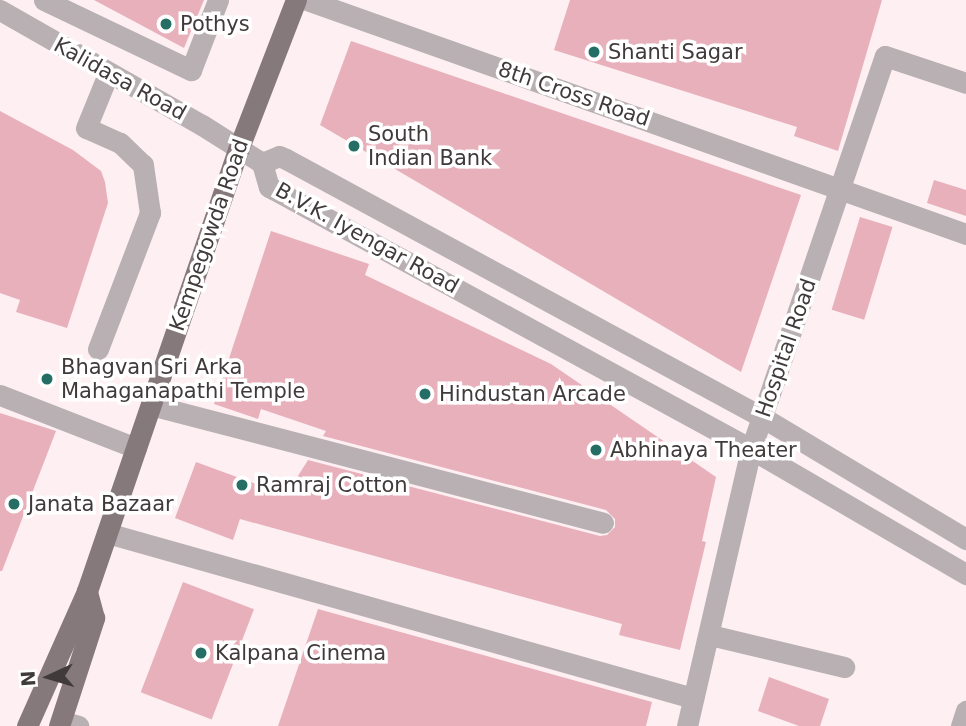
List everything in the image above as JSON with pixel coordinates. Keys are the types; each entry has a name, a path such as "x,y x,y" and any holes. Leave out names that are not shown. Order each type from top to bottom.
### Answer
{"main road":[{"name":"Kempegowda Road","path":"27,726 87,591 238,150 296,0"},
{"name":"Kempegowda Road","path":"66,724 94,618 87,591"}],"street":[{"path":"24,24 36,0"},
{"path":"44,0 191,70 218,0"},
{"name":"8th Cross Road","path":"307,0 966,234"},
{"name":"Kalidasa Road","path":"0,10 108,74 202,125 262,163"},
{"name":"Hospital Road","path":"687,726 751,449 885,56 966,83"},
{"path":"98,349 150,213 143,165 121,143 86,128 108,74"},
{"name":"B.V.K. Iyengar Road","path":"966,539 762,417 286,159 279,156 262,163 269,187 751,449 966,574"},
{"path":"0,395 135,448"},
{"path":"150,405 603,523"},
{"path":"107,533 693,698"},
{"path":"710,635 844,667"},
{"path":"961,726 966,710"}],"building":[{"name":"Pothys","path":"94,0 204,0 184,48"},
{"path":"570,0 882,0 838,151 794,136 797,127 554,50"},
{"path":"351,41 801,195 741,372 320,125"},
{"path":"0,111 73,150 101,171 105,182 108,203 67,328 16,312 20,300 0,293"},
{"path":"934,180 966,190 966,216 927,203"},
{"path":"860,217 893,227 864,320 832,310"},
{"path":"271,231 369,264 365,275 551,364 716,477 702,541 706,542 680,650 619,635 622,624 240,519 233,540 175,518 196,462 286,495 308,460 600,536 607,535 615,527 615,519 606,510 323,436 326,431 261,409 258,419 214,404"},
{"name":"Janata Bazaar","path":"0,413 56,431 2,571 0,571"},
{"path":"183,582 254,609 212,719 141,692"},
{"path":"318,609 652,702 646,726 278,726"},
{"path":"769,677 829,699 820,726 799,726 758,711"}],"place":[{"name":"Pothys","path":"166,24"},
{"name":"Shanti Sagar","path":"594,52"},
{"name":"South Indian Bank","path":"354,146"},
{"name":"Bhagvan Sri Arka Mahaganapathi Temple","path":"47,379"},
{"name":"Hindustan Arcade","path":"425,394"},
{"name":"Abhinaya Theater","path":"596,450"},
{"name":"Ramraj Cotton","path":"242,485"},
{"name":"Janata Bazaar","path":"14,504"},
{"name":"Kalpana Cinema","path":"201,653"}]}
